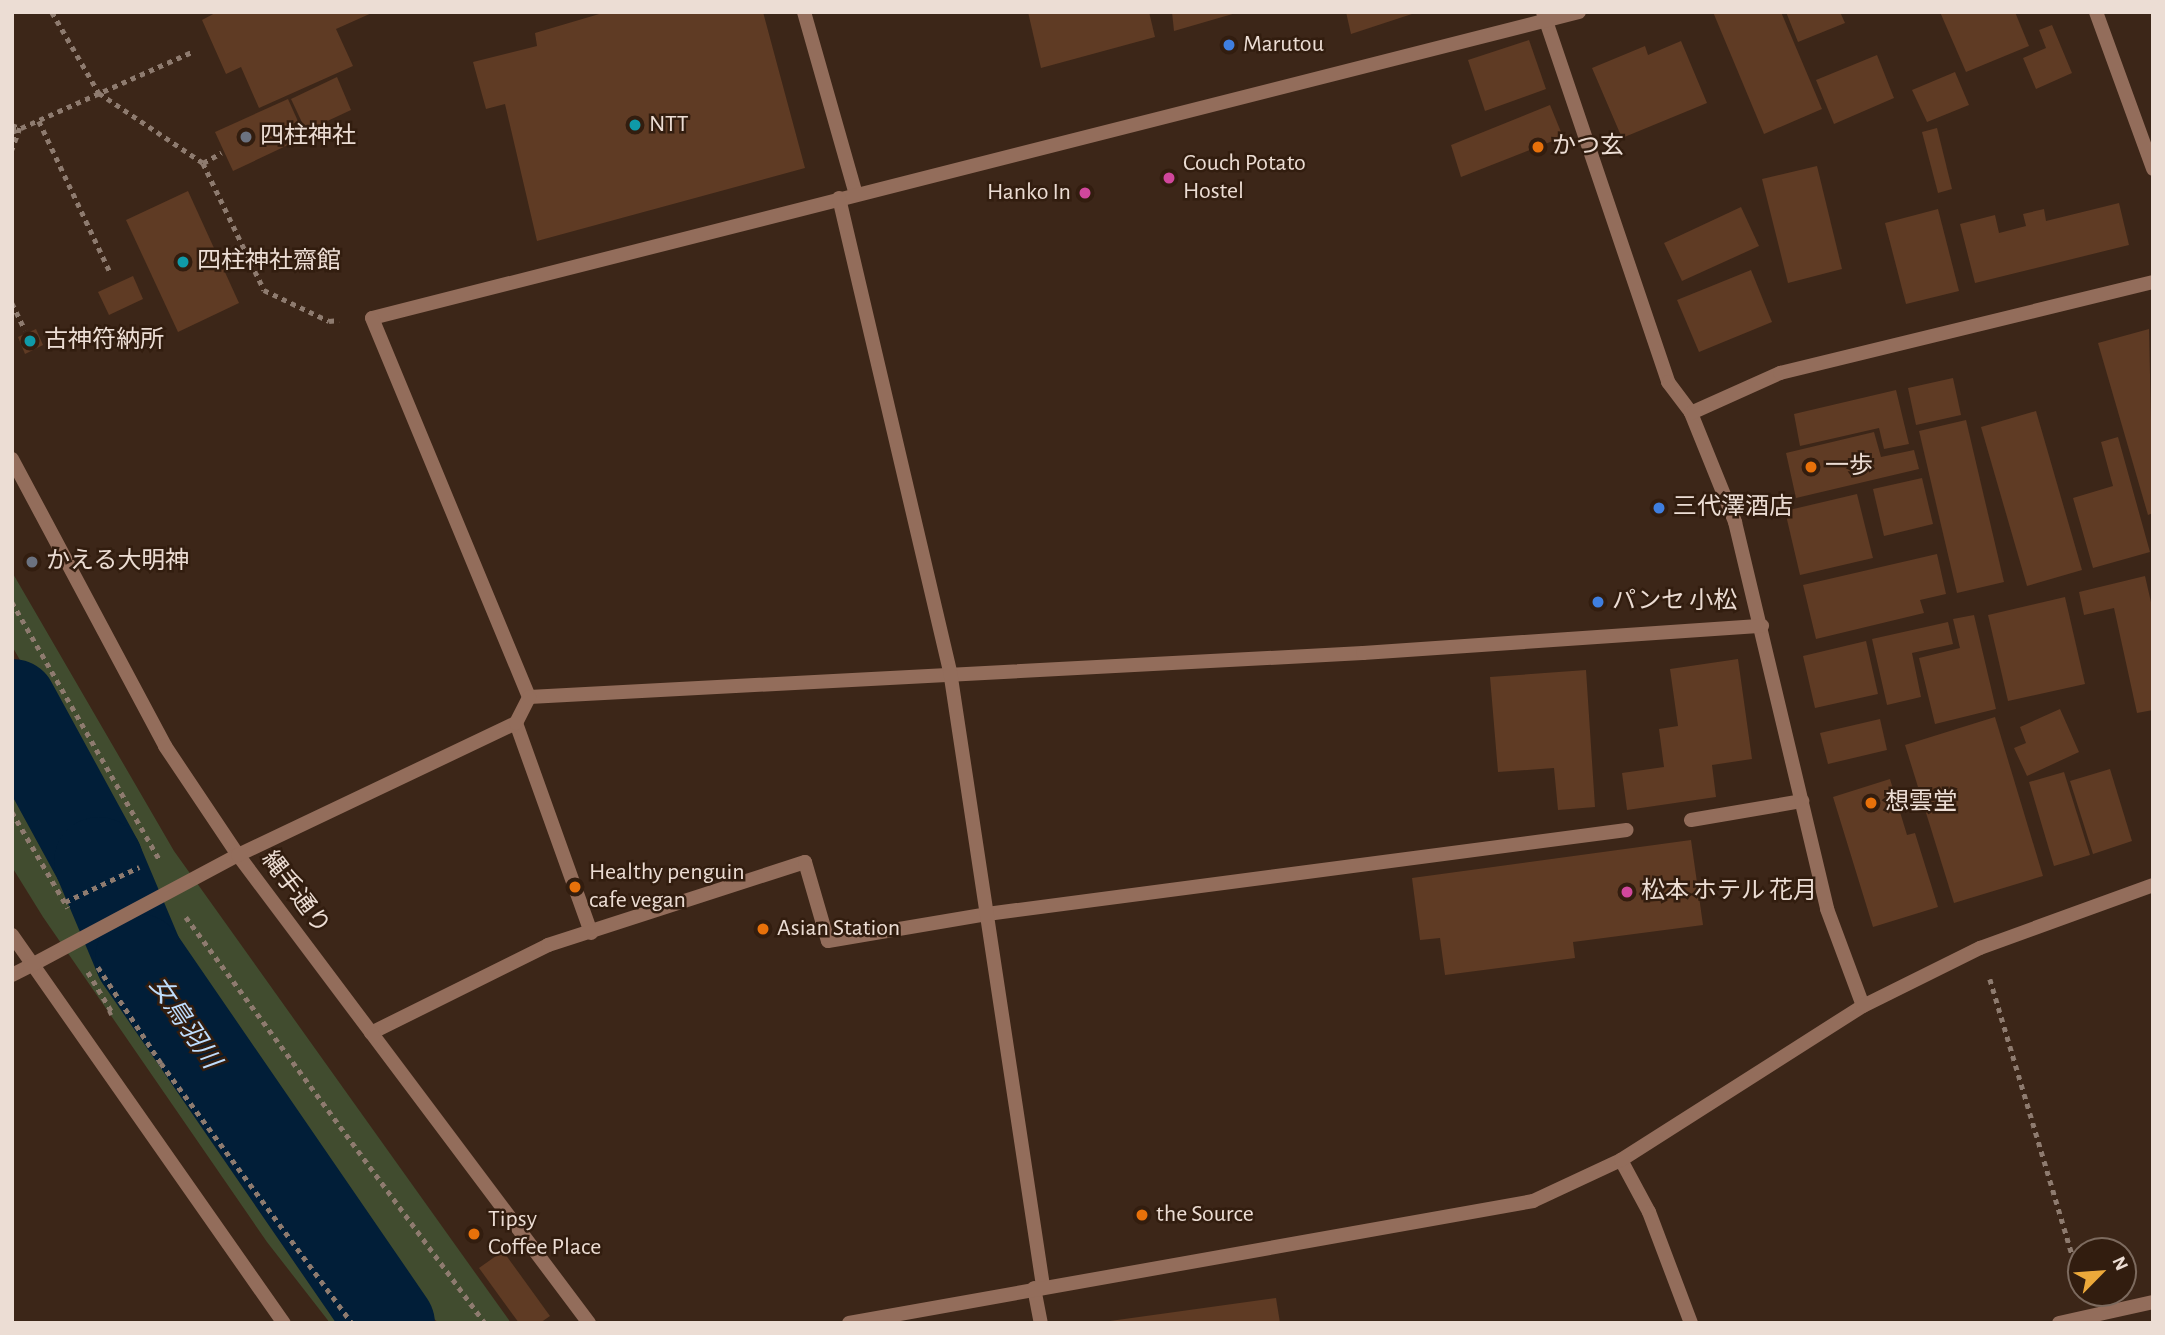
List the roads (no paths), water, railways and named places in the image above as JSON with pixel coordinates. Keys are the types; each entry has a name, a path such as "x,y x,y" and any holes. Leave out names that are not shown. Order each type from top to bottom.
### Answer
{"street":[{"path":"804,12 856,195"},
{"path":"12,975 238,855 516,723 529,697 372,318 1545,18 1579,12"},
{"path":"2096,12 2153,169"},
{"path":"1545,18 1668,382 1691,413 1735,522 1762,626 1827,909 1863,1006"},
{"path":"839,198 950,671 987,914 1039,1287 1041,1323"},
{"path":"1691,413 1780,373 2153,282"},
{"name":"縄手通り","path":"12,459 165,746 238,855 589,1323"},
{"path":"529,697 950,671 1363,653 1762,626"},
{"path":"516,723 591,933"},
{"path":"1691,820 1802,801"},
{"path":"371,1033 548,945 805,862 828,941 987,914 1627,830"},
{"path":"849,1323 1039,1287 1534,1201 1621,1160 1863,1006 1980,948 2153,885"},
{"path":"12,935 30,966 284,1323"},
{"path":"1621,1160 1649,1213 1691,1323"},
{"path":"2059,1323 2153,1302"}],"waterway":[{"name":"女鳥羽川","path":"12,703 98,861 139,958 390,1323"}],"place":[{"name":"Marutou","path":"1229,45"},
{"name":"NTT","path":"635,125"},
{"name":"四柱神社","path":"246,137"},
{"name":"かつ玄","path":"1538,147"},
{"name":"Couch Potato Hostel","path":"1169,178"},
{"name":"Hanko In","path":"1085,193"},
{"name":"四柱神社齋館","path":"183,262"},
{"name":"古神符納所","path":"30,341"},
{"name":"一歩","path":"1811,467"},
{"name":"三代澤酒店","path":"1659,508"},
{"name":"かえる大明神","path":"32,562"},
{"name":"パンセ 小松","path":"1598,602"},
{"name":"想雲堂","path":"1871,803"},
{"name":"Healthy penguin cafe vegan","path":"575,887"},
{"name":"松本 ホテル 花月","path":"1627,892"},
{"name":"Asian Station","path":"763,929"},
{"name":"the Source","path":"1142,1215"},
{"name":"Tipsy Coffee Place","path":"474,1234"}]}
